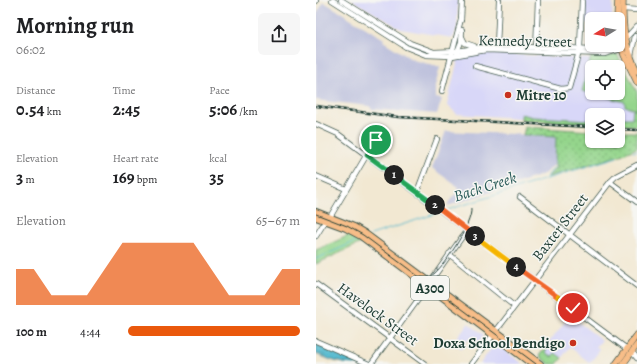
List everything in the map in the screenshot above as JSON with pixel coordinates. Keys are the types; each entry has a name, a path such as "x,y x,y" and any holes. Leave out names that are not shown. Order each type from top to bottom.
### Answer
{"highway":[{"name":"A300","path":"316,212 328,219"},
{"name":"A300","path":"316,217 354,227 495,333 540,364"},
{"name":"A300","path":"429,284 437,287 532,364"}],"main road":[{"path":"620,0 623,12"},
{"path":"618,12 620,0"},
{"path":"625,50 637,71"},
{"path":"624,52 637,82"},
{"path":"616,364 633,353 637,336"},
{"path":"622,364 633,353 637,345"}],"street":[{"path":"332,0 417,47 434,52 454,54"},
{"path":"342,0 347,7"},
{"path":"462,0 462,34 465,43 477,47"},
{"path":"497,46 499,0"},
{"path":"536,50 538,0"},
{"path":"475,66 562,89 570,87 580,48 582,0"},
{"path":"623,9 637,10"},
{"path":"454,54 461,19"},
{"path":"625,40 637,26"},
{"path":"442,91 462,34"},
{"path":"625,41 636,34"},
{"path":"631,58 636,34"},
{"name":"Kennedy Street","path":"454,54 477,47 497,46 579,54 607,54 610,52"},
{"name":"Kennedy Street","path":"454,54 486,50 585,48"},
{"path":"316,124 333,130 633,353"},
{"path":"316,236 367,155 378,134"},
{"path":"417,192 437,139"},
{"name":"Baxter Street","path":"471,364 610,182 616,176 637,165"},
{"path":"316,176 346,189"},
{"path":"610,182 637,202"},
{"path":"520,197 637,286"},
{"path":"316,341 370,364 429,284 466,230"},
{"path":"449,254 514,306"},
{"path":"437,271 434,281 437,287"},
{"name":"Havelock Street","path":"316,284 425,364"}],"shaded area":[{"path":"352,0 458,0 457,28 453,38 401,29"},
{"path":"583,0 613,0 612,12 585,12 585,23 583,23"},
{"path":"324,2 384,39 383,41 413,60 440,67 435,87 435,98 442,99 437,114 372,109 369,106 316,100 316,15"},
{"path":"488,53 591,59 585,60 585,80 582,91 585,92 585,100 618,100 626,102 625,106 633,109 632,118 625,118 625,108 585,108 585,120 533,117 521,114 520,118 457,114 447,105 458,59 465,56"},
{"path":"446,131 556,136 555,164 539,176 448,206 448,203 458,191 458,187 432,168"},
{"name":"Doxa School Bendigo","path":"570,316 602,340 596,347 600,350 590,363 570,347 557,364 549,364 538,356"},
{"path":"468,323 484,335 476,345 468,339 461,349 453,343"},
{"path":"495,343 523,364 480,364"}],"green space":[{"path":"617,54 620,60 590,60 591,57 603,57"},
{"path":"625,69 637,92 637,110 625,106 625,102 617,100 625,100"},
{"path":"585,80 585,92 582,91"},
{"path":"633,109 637,110 637,126 625,125 625,118 632,118"},
{"path":"521,114 533,117 585,120 585,124 521,120"},
{"path":"525,127 585,131 585,148 625,148 625,132 637,132 637,148 621,155 548,177 558,166 555,164 556,137 523,135"},
{"path":"350,235 361,243 316,264 316,250"},
{"path":"547,345 548,347 545,352 552,357 555,353 562,358 557,364 549,364 539,356"}],"water":[{"path":"316,344 362,364 338,362 316,354"}],"waterway":[{"name":"Back Creek","path":"633,152 637,151"},
{"name":"Back Creek","path":"444,211 617,157"},
{"path":"546,178 556,165"},
{"name":"Back Creek","path":"371,235 441,212"},
{"name":"Back Creek","path":"316,259 361,239"}],"tram line":[{"path":"420,277 428,278 434,274 448,258 462,236 467,225 471,209"},
{"path":"316,214 347,226 363,235 536,364"}],"railway":[{"path":"316,106 398,117 585,127"},
{"path":"625,129 637,130"}],"place":[{"name":"Mitre 10","path":"508,95"},
{"name":"Doxa School Bendigo","path":"573,343"}],"route":[{"path":"376,140 367,155 573,308"}]}
